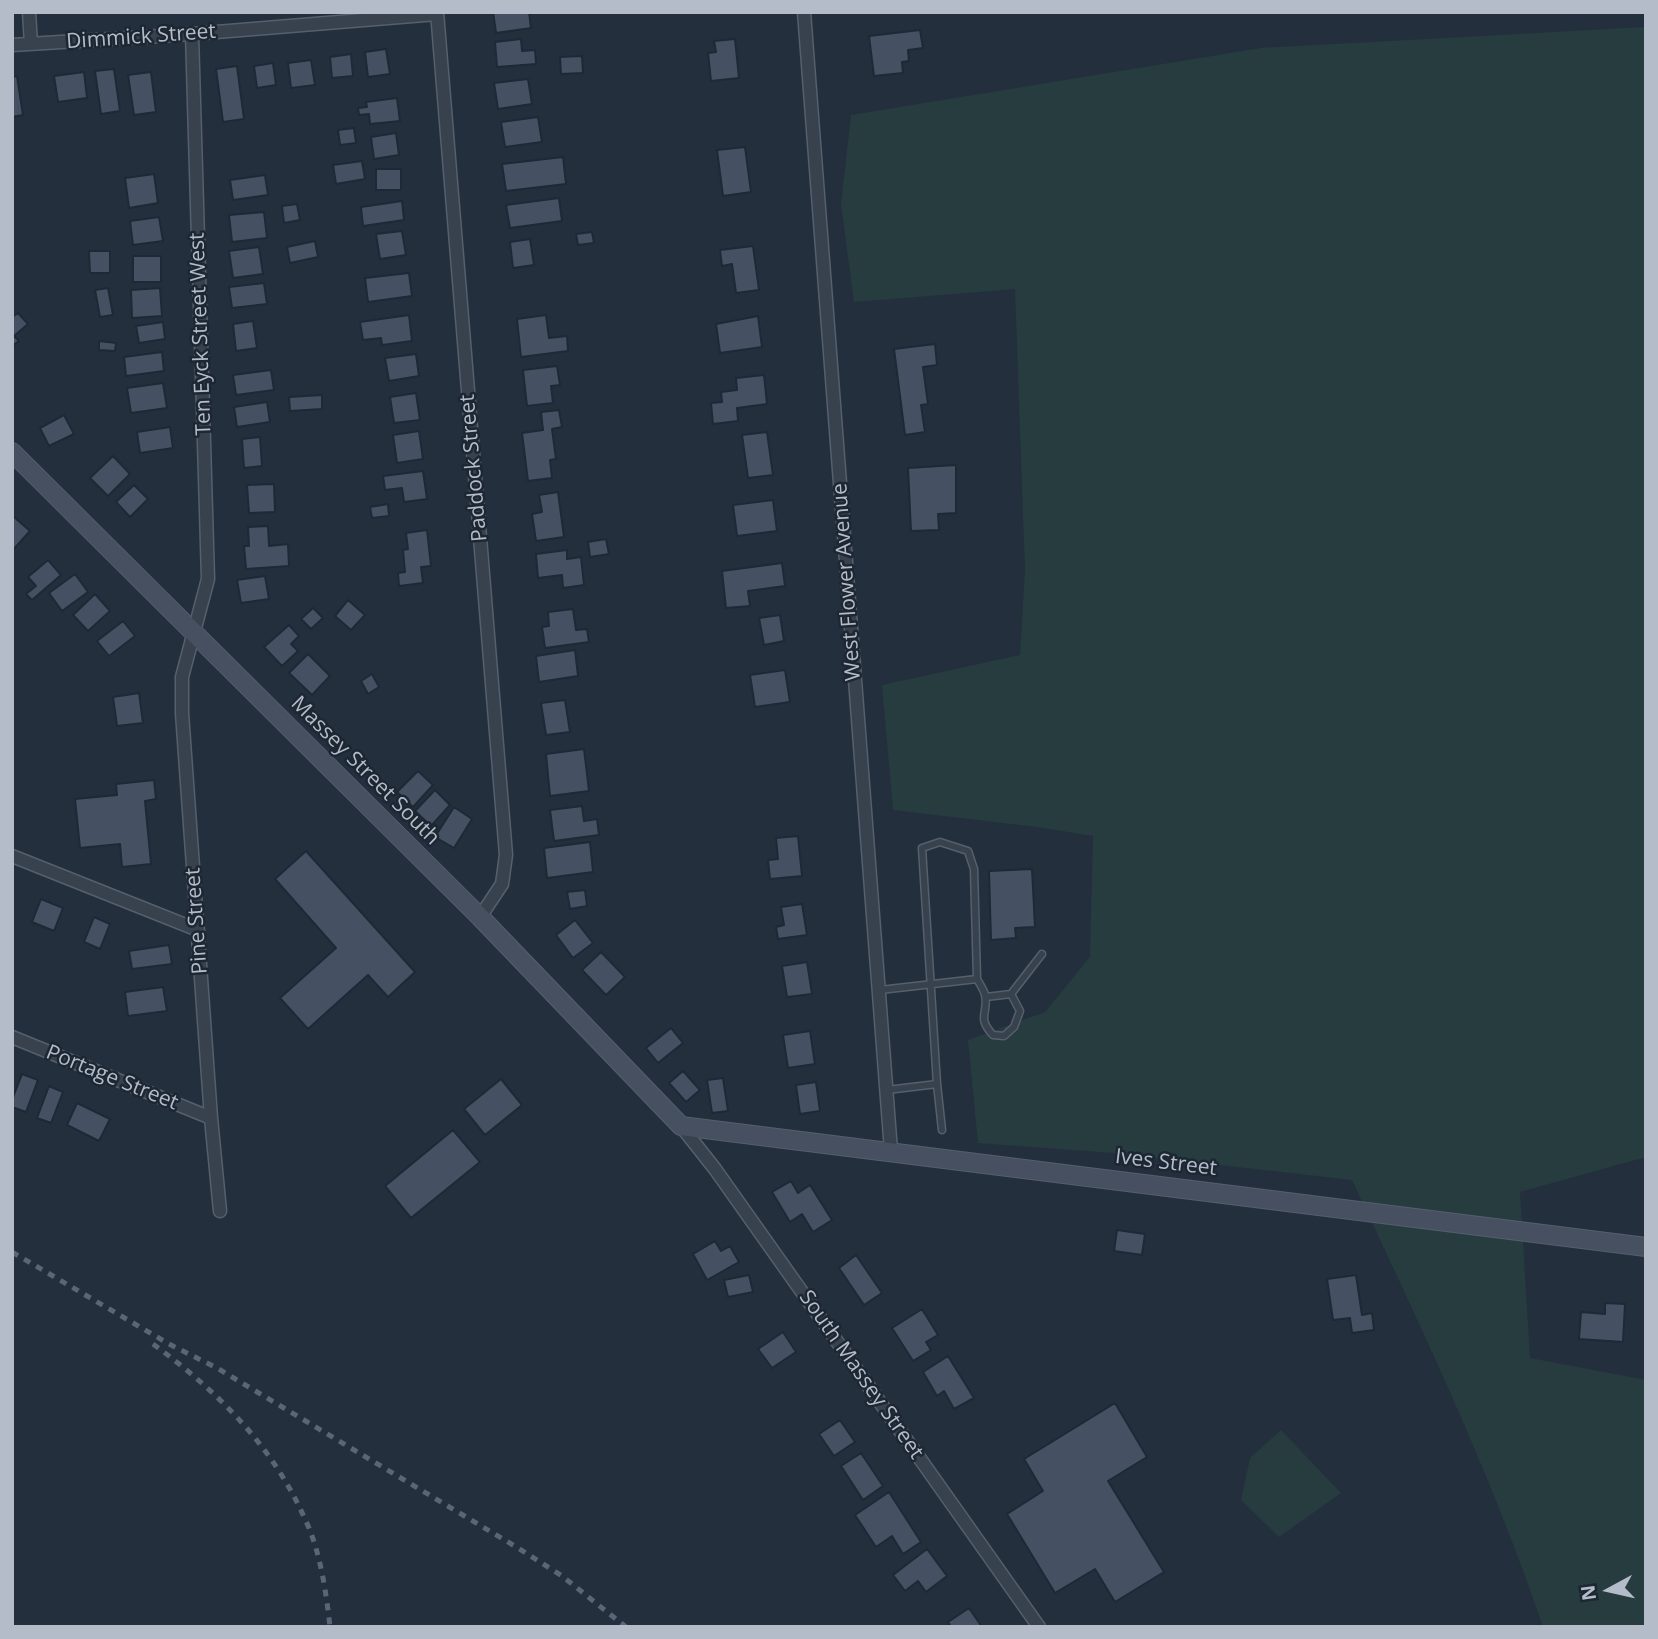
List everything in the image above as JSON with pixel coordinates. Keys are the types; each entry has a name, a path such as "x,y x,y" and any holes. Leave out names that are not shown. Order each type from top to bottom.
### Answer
{"street":[{"path":"29,12 32,44"},
{"name":"West Flower Avenue","path":"804,12 891,1151"},
{"name":"Dimmick Street","path":"12,45 192,34 437,13"},
{"name":"Paddock Street","path":"437,13 506,855 502,884 480,917"},
{"name":"Ten Eyck Street West","path":"192,34 208,579 192,632"},
{"name":"Massey Street South","path":"12,453 480,917 681,1126"},
{"name":"Pine Street","path":"192,632 182,677 182,713 220,1211"},
{"path":"12,856 198,930"},
{"name":"Portage Street","path":"12,1037 211,1118"},
{"name":"Ives Street","path":"681,1126 1646,1247"},
{"name":"South Massey Street","path":"681,1126 715,1169 1039,1627"}],"lane":[{"path":"942,1130 922,848 940,842 968,851 974,869 977,979 986,997 983,1011 985,1026 993,1035 1004,1036 1014,1027 1020,1011 1011,994"},
{"path":"986,997 1011,994 1041,954"},
{"path":"879,990 977,979"},
{"path":"887,1090 937,1084"}],"green space":[{"path":"1646,27 1646,1157 1520,1192 1530,1358 1646,1380 1646,1627 1543,1627 1478,1457 1352,1180 1113,1153 978,1143 968,1040 1045,1012 1090,957 1093,836 893,810 882,685 1020,655 1025,570 1015,289 854,302 841,204 851,115 1261,48"},
{"path":"1281,1430 1341,1493 1279,1537 1241,1500 1250,1458"}],"building":[{"path":"493,12 529,12 531,28 496,33"},
{"path":"920,30 923,48 908,50 909,61 902,62 903,73 874,76 869,36"},
{"path":"521,39 522,51 535,50 536,64 497,67 495,42"},
{"path":"735,39 739,78 711,81 708,53 716,52 714,41"},
{"path":"386,49 390,74 368,77 365,52"},
{"path":"351,54 353,76 332,78 330,57"},
{"path":"582,56 583,73 561,74 560,57"},
{"path":"311,60 315,85 291,88 288,63"},
{"path":"273,63 276,85 257,88 254,66"},
{"path":"237,66 244,119 223,122 216,69"},
{"path":"114,69 120,111 101,114 95,71"},
{"path":"84,72 87,98 58,102 54,76"},
{"path":"151,72 156,112 134,115 128,75"},
{"path":"17,76 23,115 12,117 12,77"},
{"path":"528,79 532,104 498,109 494,83"},
{"path":"397,98 400,121 370,124 369,114 359,115 358,108 367,107 366,102"},
{"path":"538,117 542,142 505,147 501,122"},
{"path":"354,128 356,143 340,145 338,130"},
{"path":"396,133 399,155 374,159 371,137"},
{"path":"745,147 751,192 723,196 717,150"},
{"path":"563,157 566,184 506,191 502,164"},
{"path":"362,161 365,179 336,184 333,165"},
{"path":"376,169 401,169 401,190 376,190"},
{"path":"154,174 158,203 129,208 125,178"},
{"path":"265,175 268,195 233,200 230,180"},
{"path":"559,198 562,221 510,228 506,205"},
{"path":"402,201 404,220 363,226 361,207"},
{"path":"297,204 300,220 284,223 282,206"},
{"path":"264,212 267,238 232,242 229,215"},
{"path":"159,217 163,241 133,245 130,221"},
{"path":"402,231 406,255 380,259 376,234"},
{"path":"592,232 594,243 578,245 576,234"},
{"path":"530,239 534,265 513,268 510,242"},
{"path":"315,241 318,257 290,263 287,247"},
{"path":"753,246 759,290 736,293 732,264 722,266 720,250"},
{"path":"259,247 263,274 233,278 229,251"},
{"path":"89,251 110,251 110,273 90,273"},
{"path":"133,256 161,256 161,282 133,282"},
{"path":"409,273 412,296 368,302 365,278"},
{"path":"264,283 267,304 232,308 229,287"},
{"path":"108,288 113,315 100,317 95,290"},
{"path":"160,288 162,316 132,318 131,290"},
{"path":"18,313 28,324 14,336 19,341 12,346 12,317"},
{"path":"409,315 412,341 382,345 381,338 363,340 360,322"},
{"path":"546,315 549,338 567,336 568,351 521,357 517,319"},
{"path":"758,316 762,347 720,353 716,324"},
{"path":"253,321 257,348 236,351 233,324"},
{"path":"163,322 165,339 139,343 136,326"},
{"path":"99,341 116,343 115,351 99,350"},
{"path":"935,344 937,365 923,367 928,404 921,405 925,432 905,435 894,349"},
{"path":"162,352 164,371 126,376 124,357"},
{"path":"416,354 419,376 389,381 385,358"},
{"path":"557,366 560,385 551,386 553,403 527,406 523,370"},
{"path":"271,370 274,390 236,395 233,375"},
{"path":"764,375 767,404 737,408 738,421 713,424 711,403 722,402 721,392 737,390 736,378"},
{"path":"163,383 167,408 131,413 127,388"},
{"path":"416,393 420,420 394,423 390,397"},
{"path":"322,395 322,409 290,411 289,397"},
{"path":"267,402 270,422 237,427 234,407"},
{"path":"559,410 562,427 552,429 556,459 550,460 552,478 528,481 522,433 543,430 541,412"},
{"path":"64,415 74,434 49,446 40,428"},
{"path":"170,427 173,448 140,453 137,432"},
{"path":"419,431 423,459 397,463 393,435"},
{"path":"767,432 773,475 748,478 742,435"},
{"path":"260,437 262,466 244,468 242,439"},
{"path":"113,456 130,474 108,496 90,478"},
{"path":"956,465 956,513 938,514 939,530 911,531 908,468"},
{"path":"423,471 427,499 404,502 402,488 385,490 383,476"},
{"path":"274,484 275,512 249,513 247,485"},
{"path":"134,485 148,499 130,517 116,502"},
{"path":"558,492 564,537 536,541 532,514 542,512 539,495"},
{"path":"773,500 777,531 737,536 733,505"},
{"path":"388,504 389,516 372,518 370,507"},
{"path":"12,516 30,531 12,551"},
{"path":"268,526 269,546 288,544 289,566 246,569 244,546 249,546 248,527"},
{"path":"427,530 431,566 421,567 423,583 399,586 398,573 405,572 403,550 408,549 406,533"},
{"path":"606,539 609,554 590,557 588,542"},
{"path":"567,550 567,559 581,557 584,585 563,588 562,575 538,578 536,554"},
{"path":"48,560 61,575 32,600 26,594 36,586 28,577"},
{"path":"782,563 785,586 748,591 750,606 726,608 722,571"},
{"path":"75,574 88,592 62,611 49,593"},
{"path":"265,576 269,599 241,603 237,580"},
{"path":"95,594 110,611 88,631 73,615"},
{"path":"348,600 365,615 351,630 335,616"},
{"path":"313,608 323,618 311,629 301,619"},
{"path":"573,609 576,630 587,629 589,642 545,648 542,627 549,626 548,612"},
{"path":"780,615 784,641 764,645 759,618"},
{"path":"123,621 135,636 109,656 97,641"},
{"path":"289,625 299,636 291,644 298,651 282,666 264,647"},
{"path":"575,650 578,676 539,682 536,656"},
{"path":"308,654 330,676 312,695 289,673"},
{"path":"785,670 790,702 755,707 750,675"},
{"path":"372,674 379,687 368,694 361,681"},
{"path":"139,693 143,723 117,726 113,697"},
{"path":"565,700 570,732 546,735 541,703"},
{"path":"584,749 589,791 550,796 546,754"},
{"path":"418,771 433,785 413,807 397,792"},
{"path":"154,780 156,799 145,801 151,864 122,867 120,844 80,848 75,799 117,795 116,784"},
{"path":"435,790 450,805 431,826 415,811"},
{"path":"582,806 584,821 597,819 599,835 554,841 550,810"},
{"path":"454,807 472,819 454,848 435,837"},
{"path":"798,836 802,876 770,879 768,860 778,859 776,838"},
{"path":"590,842 593,872 547,878 544,848"},
{"path":"306,851 415,972 388,997 368,975 308,1029 280,998 336,948 275,879"},
{"path":"1032,869 1035,927 1015,928 1016,938 991,940 989,871"},
{"path":"585,890 587,906 570,909 567,892"},
{"path":"41,899 63,908 54,931 32,922"},
{"path":"802,904 807,935 778,939 776,927 784,925 781,907"},
{"path":"94,917 110,924 100,949 84,942"},
{"path":"575,920 593,943 573,958 556,935"},
{"path":"169,945 172,964 132,969 129,951"},
{"path":"601,952 625,977 606,995 582,970"},
{"path":"807,962 812,994 787,997 782,966"},
{"path":"163,987 167,1011 128,1016 125,992"},
{"path":"671,1028 683,1043 658,1063 646,1048"},
{"path":"810,1031 815,1064 788,1068 783,1035"},
{"path":"683,1071 700,1090 686,1102 669,1083"},
{"path":"22,1074 38,1080 26,1112 12,1107"},
{"path":"723,1078 728,1111 712,1113 707,1080"},
{"path":"501,1079 522,1105 485,1135 464,1109"},
{"path":"816,1082 820,1111 800,1114 796,1085"},
{"path":"49,1086 63,1092 51,1123 37,1118"},
{"path":"77,1103 110,1119 99,1141 67,1125"},
{"path":"453,1130 480,1162 411,1218 385,1186"},
{"path":"791,1181 798,1193 810,1185 832,1220 813,1232 802,1214 790,1222 772,1192"},
{"path":"1117,1230 1145,1234 1142,1255 1114,1251"},
{"path":"715,1241 721,1251 730,1246 739,1262 707,1280 693,1254"},
{"path":"856,1255 882,1293 864,1305 839,1268"},
{"path":"749,1275 753,1292 728,1297 724,1280"},
{"path":"1356,1275 1362,1315 1372,1313 1374,1330 1352,1333 1350,1318 1333,1320 1327,1279"},
{"path":"1605,1303 1625,1304 1623,1342 1579,1339 1581,1312 1605,1314"},
{"path":"922,1309 938,1335 926,1342 931,1350 913,1361 892,1328"},
{"path":"783,1332 796,1352 772,1368 758,1349"},
{"path":"948,1356 974,1398 954,1409 944,1391 937,1396 923,1372"},
{"path":"1115,1403 1147,1457 1108,1481 1164,1572 1115,1602 1095,1569 1055,1593 1007,1514 1043,1491 1024,1459"},
{"path":"840,1420 855,1442 834,1456 819,1434"},
{"path":"861,1453 883,1486 863,1500 841,1466"},
{"path":"889,1492 921,1542 903,1554 892,1536 876,1547 855,1515"},
{"path":"927,1549 947,1576 926,1592 918,1581 905,1591 893,1575"},
{"path":"969,1608 982,1627 951,1627 948,1622"}],"railway":[{"path":"12,1252 169,1344 217,1368 518,1548 562,1576 626,1627"},
{"path":"153,1344 220,1400 276,1466 310,1529 324,1585 330,1627"}]}
